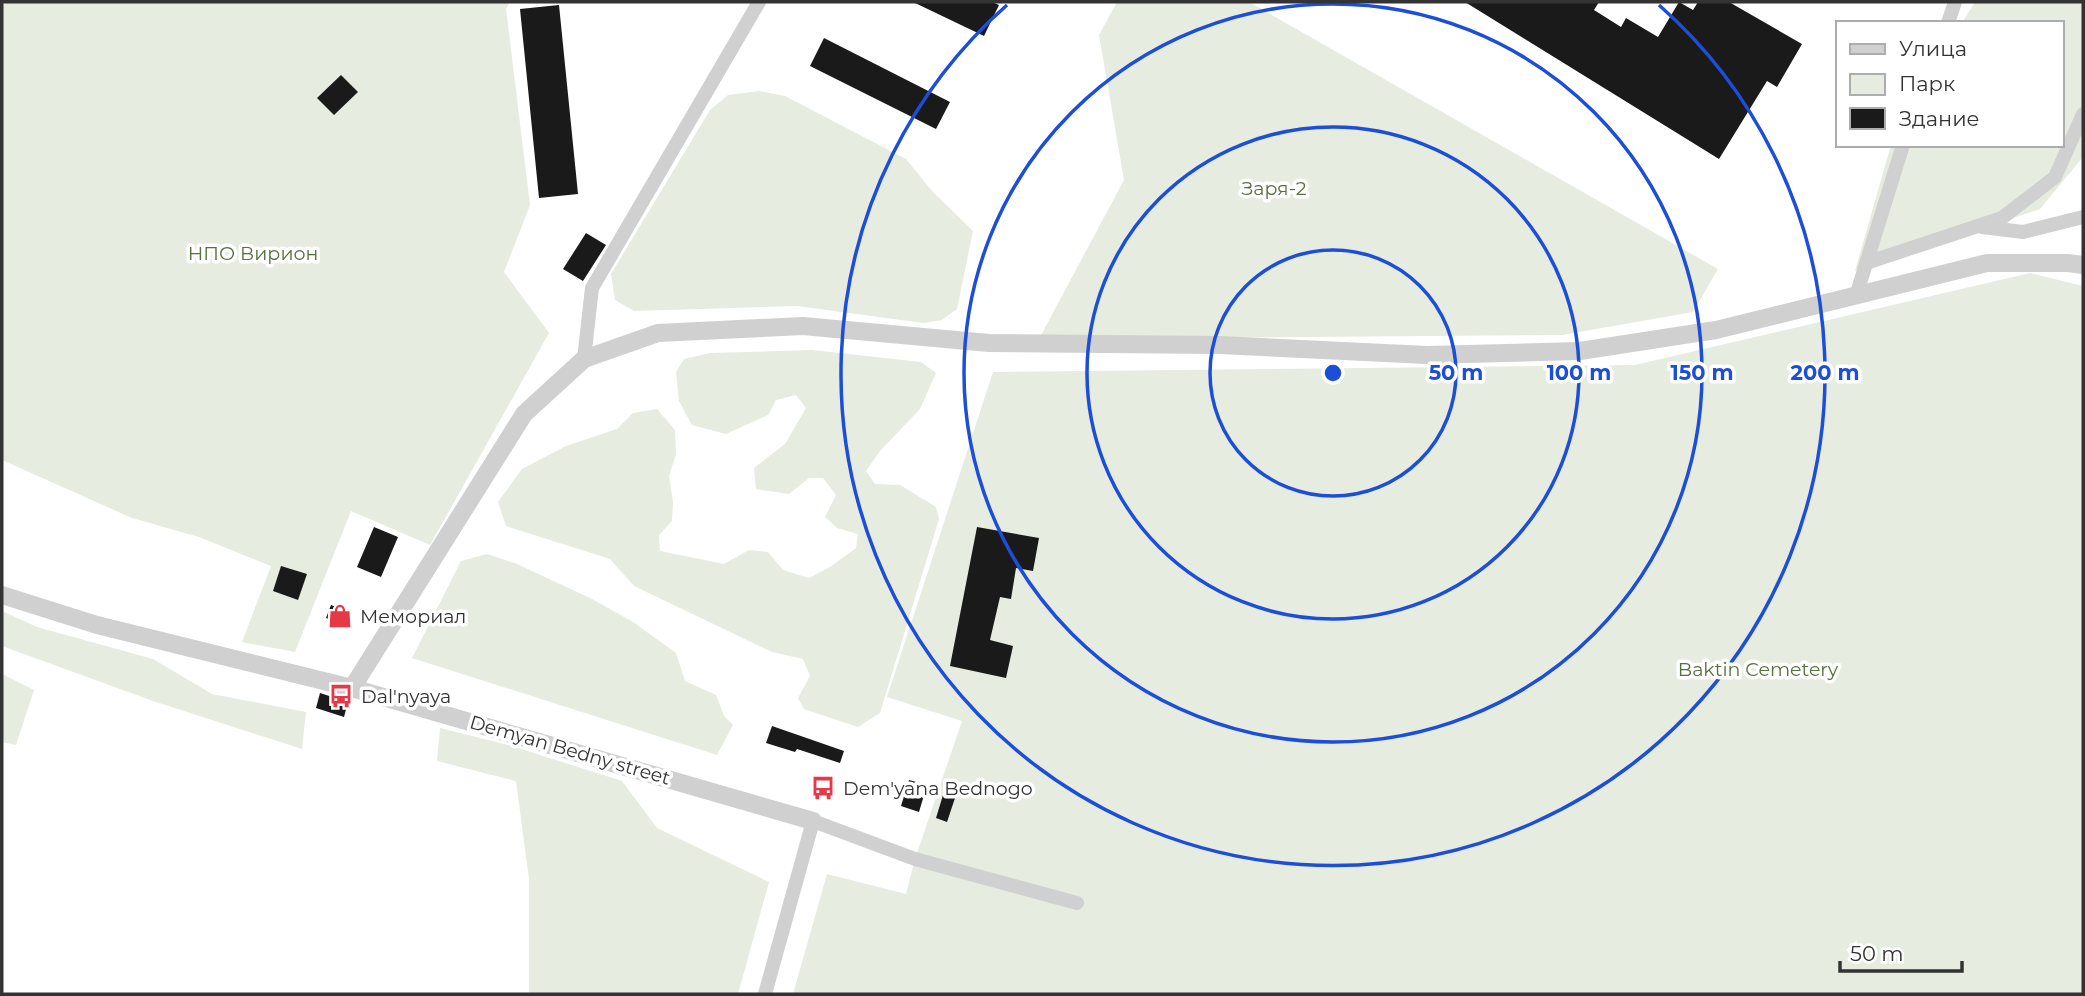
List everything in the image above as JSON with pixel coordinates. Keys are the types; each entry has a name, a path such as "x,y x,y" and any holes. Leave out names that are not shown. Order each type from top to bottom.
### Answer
{"street":[{"path":"584,359 592,288 759,2"},
{"path":"1949,21 1955,2"},
{"path":"1866,263 2002,218 2055,177 2083,114"},
{"path":"1856,296 1901,147"},
{"path":"1977,227 2023,232 2083,217"},
{"path":"352,688 524,414 584,359 658,333 803,326 989,343 1220,345 1427,355 1580,351 1716,330 1987,263 2083,265"},
{"name":"Demyan Bedny street","path":"2,595 97,625 352,688 813,821"},
{"path":"765,994 813,821 915,859 1077,903"}],"green space":[{"name":"НПО Вирион","path":"2,2 510,2 506,9 530,205 504,272 549,333 430,545 351,511 295,652 242,642 271,566 199,537 132,518 2,460"},
{"name":"Заря-2","path":"1117,2 1249,2 1718,269 1693,312 1562,335 1039,339 1124,180 1099,35"},
{"path":"1975,2 2083,2 2083,157 2040,209 1855,271 1890,147 2064,147 2064,21 1963,21"},
{"path":"759,91 785,96 906,159 932,191 973,231 957,309 942,320 923,323 797,306 634,311 615,300 611,274 710,110 728,95"},
{"name":"Baktin Cemetery","path":"2030,273 2083,286 2083,994 793,994 827,874 906,894 915,859 962,721 887,697 993,372 1635,365"},
{"path":"812,350 921,362 936,373 920,409 880,451 866,471 875,484 900,485 936,507 939,519 880,713 858,727 804,709 798,698 810,676 803,659 772,652 634,586 610,559 506,526 498,502 522,469 566,446 617,429 633,413 657,409 675,430 676,454 669,476 673,502 672,521 659,535 660,551 724,564 749,550 768,552 783,570 809,578 856,548 858,534 837,528 825,517 836,495 823,478 809,478 789,494 756,489 754,468 785,444 806,408 796,395 776,400 768,415 726,434 692,425 679,401 676,372 684,359 710,353"},
{"path":"487,554 517,564 592,599 633,622 676,653 685,681 716,695 724,716 733,725 717,755 412,658 461,561"},
{"path":"2,611 37,627 153,659 212,694 306,712 302,749 153,701 2,646"},
{"path":"2,674 34,690 16,745 2,742"},
{"path":"440,728 512,746 622,781 657,828 769,882 738,994 529,994 529,879 516,781 437,761"}],"building":[{"path":"913,2 992,2 999,5 984,36"},
{"path":"1465,2 1599,2 1594,10 1621,27 1626,18 1658,37 1679,2 1693,10 1698,2 1729,2 1802,44 1777,87 1767,81 1719,159"},
{"path":"559,5 578,194 539,198 520,9"},
{"path":"824,38 950,102 936,129 810,66"},
{"path":"341,75 358,92 334,115 317,98"},
{"path":"586,233 606,245 583,281 563,269"},
{"path":"374,527 398,537 381,577 357,567"},
{"path":"977,527 1039,538 1033,571 1016,568 1011,599 1000,597 990,640 1013,646 1006,678 950,666"},
{"path":"281,566 307,574 298,600 273,591"},
{"path":"331,605 347,611 342,624 326,618"},
{"path":"320,693 348,702 344,717 316,708"},
{"path":"772,726 844,751 840,763 797,749 795,752 766,743"},
{"path":"909,780 927,785 919,812 901,806"},
{"path":"947,782 959,786 947,822 936,818"}],"place":[{"name":"Мемориал","path":"340,616"},
{"name":"Dal'nyaya","path":"341,696"},
{"name":"Dem'yana Bednogo","path":"823,788"}]}
